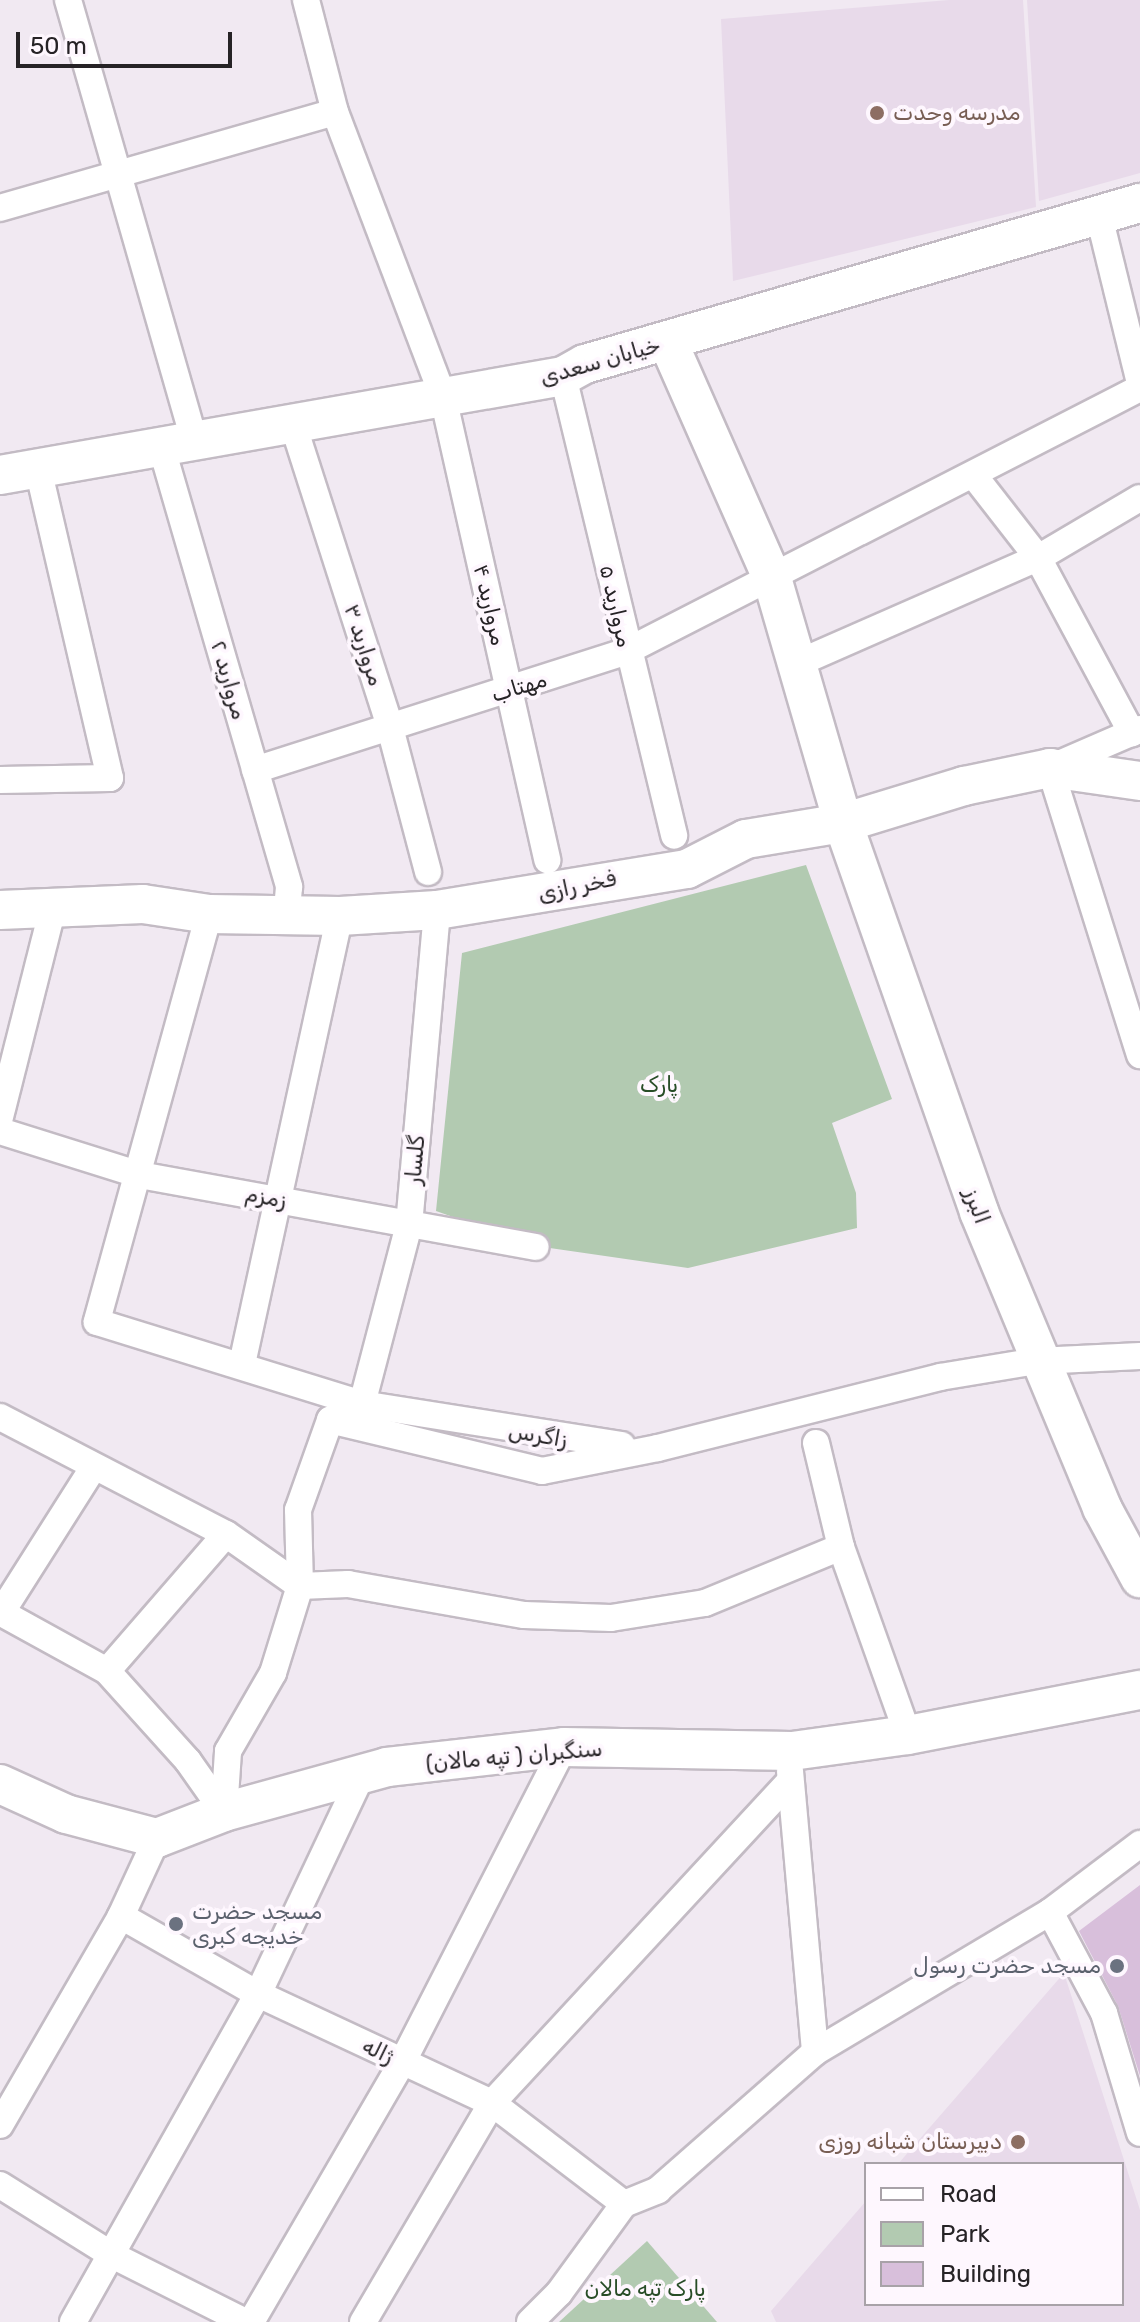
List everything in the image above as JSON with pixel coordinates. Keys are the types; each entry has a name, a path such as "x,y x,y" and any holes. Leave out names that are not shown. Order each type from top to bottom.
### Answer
{"street":[{"name":"مروارید ۲","path":"68,0 120,175 178,446 255,770 289,887 287,912"},
{"name":"مروارید ۴","path":"306,0 335,112 443,397 547,860"},
{"path":"0,208 335,112"},
{"name":"خیابان سعدی","path":"0,475 39,472 292,421 563,376 585,364 1140,203"},
{"path":"1099,216 1140,386"},
{"name":"البرز","path":"668,342 772,578 843,823 979,1212 1037,1361 1102,1508 1140,1578"},
{"name":"مروارید ۵","path":"563,376 674,836"},
{"name":"مهتاب","path":"255,770 389,724 509,690 627,651 975,477 1140,386"},
{"name":"مرواربد ۳","path":"292,421 389,724 428,872"},
{"path":"0,780 110,778 39,472"},
{"path":"975,477 1038,558 1136,731 1050,768 1140,1055"},
{"path":"796,664 1038,558 1140,498"},
{"name":"فخر رازی","path":"0,910 52,911 143,904 209,914 287,912 340,916 437,910 687,869 746,839 843,823 964,786 1050,768 1140,781"},
{"name":"گلسار","path":"362,1404 409,1225 437,910"},
{"path":"0,1117 5,1075 52,911"},
{"path":"140,1175 209,914"},
{"path":"242,1364 340,916"},
{"name":"زمزم","path":"0,1131 140,1175 536,1247"},
{"name":"زاگرس","path":"140,1175 97,1322 242,1364 362,1404 580,1442 658,1448"},
{"path":"658,1448 940,1377 1037,1361 1140,1356"},
{"path":"0,1417 93,1468 226,1534 300,1586 348,1584 524,1615 611,1618 705,1603 841,1547"},
{"name":"زاگرس","path":"300,1586 298,1510 330,1420 542,1471 658,1448"},
{"path":"816,1443 841,1547 908,1735"},
{"path":"93,1468 1,1612 107,1671 188,1761 224,1812"},
{"path":"107,1671 226,1534"},
{"path":"224,1812 228,1751 273,1673 300,1586"},
{"name":"سنگبران ( تپه مالان)","path":"157,1838 224,1812 363,1772 564,1747 790,1767 908,1735 1140,1690"},
{"path":"0,2185 112,2255 248,2322 402,2063 564,1747"},
{"path":"790,1767 815,2052"},
{"path":"363,2322 492,2103 790,1767"},
{"path":"73,2322 258,1994 363,1772"},
{"path":"0,1784 66,1814 157,1838 121,1916 0,2125"},
{"path":"530,2322 559,2293 624,2204 658,2190 815,2052 1050,1912 1140,1844"},
{"path":"1050,1912 1104,2013 1140,2133"},
{"name":"ژاله","path":"121,1916 258,1994 492,2103 624,2204"}],"shaded area":[{"name":"مدرسه وحدت","path":"949,0 1023,0 1036,207 733,281 721,19"},
{"path":"1027,0 1140,0 1140,173 1039,201"},
{"name":"دبیرستان شبانه روزی","path":"1064,1973 1140,2210 1140,2322 776,2322 771,2311 864,2203 864,2306 1124,2306 1124,2162 900,2162"}],"green space":[{"name":"پارک","path":"806,865 892,1099 832,1123 856,1193 857,1228 688,1268 536,1246 436,1211 462,953"},
{"name":"پارک تپه مالان","path":"647,2241 717,2322 559,2322"}],"building":[{"name":"مسجد حضرت رسول","path":"1140,1885 1140,2076 1118,2006 1079,1931"}],"place":[{"name":"مدرسه وحدت","path":"877,113"},
{"name":"مسجد حضرت خدیجه کبری","path":"176,1924"},
{"name":"مسجد حضرت رسول","path":"1117,1966"},
{"name":"دبیرستان شبانه روزی","path":"1018,2142"}]}
